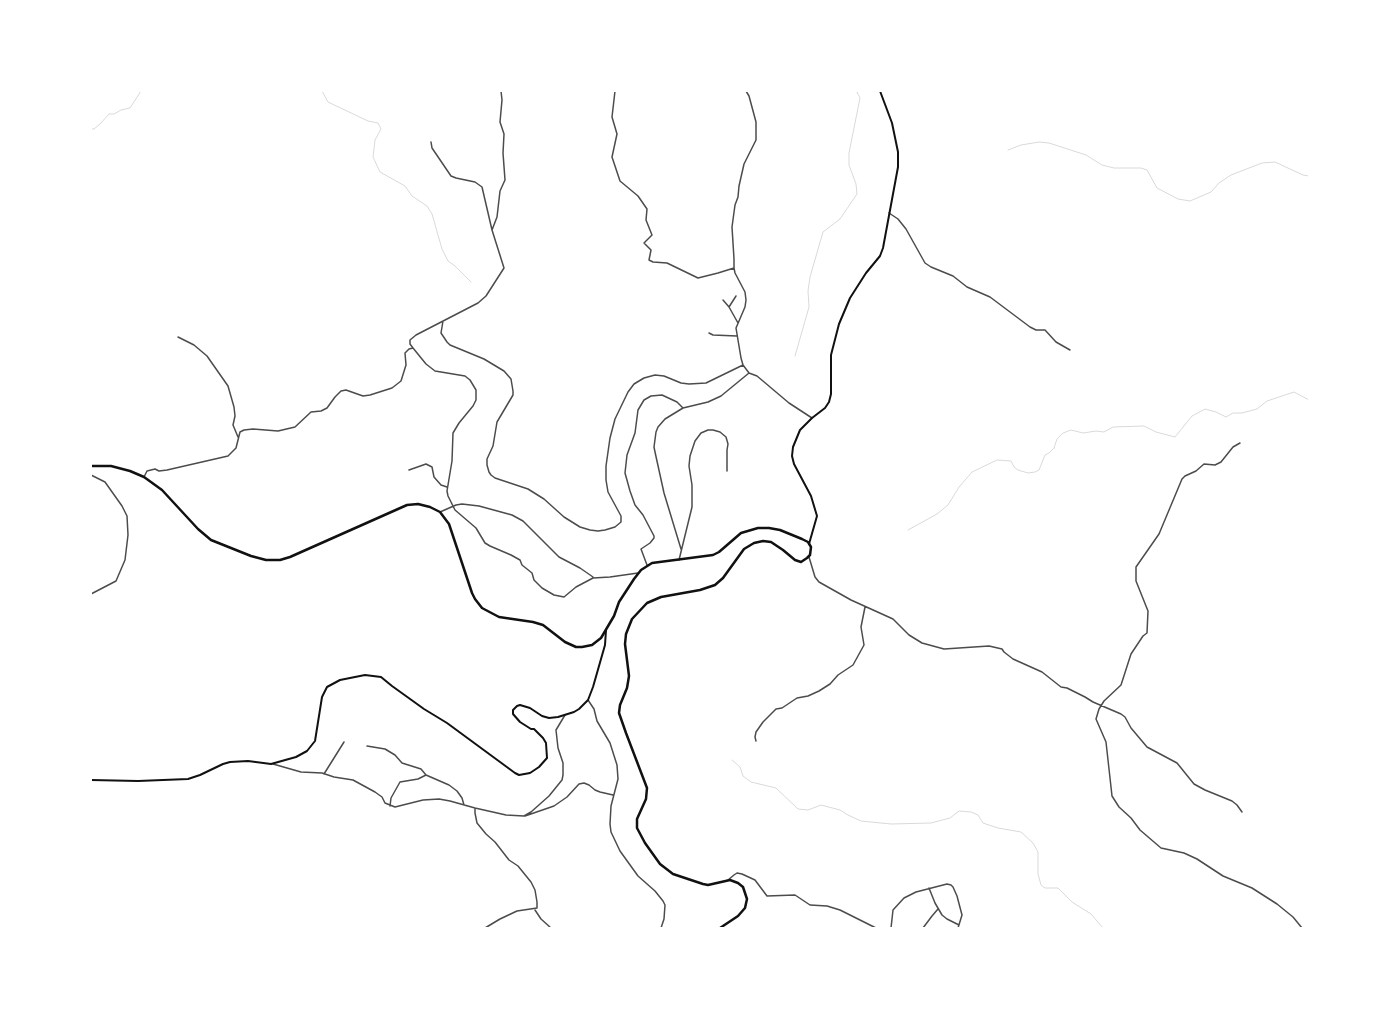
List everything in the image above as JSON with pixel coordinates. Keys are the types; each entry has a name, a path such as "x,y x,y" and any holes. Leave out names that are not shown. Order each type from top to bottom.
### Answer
{"highway":[{"path":"91,466 111,466 130,471 144,477 162,490 198,529 211,540 266,560 290,557 407,505 424,505 440,512 446,519 472,593 482,608 499,616 543,625 566,642 576,647 592,645 600,638 616,612 619,602 639,573 652,563 713,555 719,552 741,533 758,528 780,530 802,539 809,544 812,551 809,557 804,561 798,561 793,559 775,544 763,541 754,543 744,549 723,578 715,585 700,590 665,596 651,601 638,611 628,628 625,644 629,676 627,688 620,705 619,713 647,788 646,799 637,819 638,832 660,864 673,874 708,885 728,880 734,881 743,887 746,893 747,903 741,913 720,928"}],"main road":[{"path":"809,544 817,516 811,496 794,464 792,456 793,447 800,430 825,408 829,402 831,394 831,355 839,324 850,298 881,252 898,167 898,152 892,123 880,91"},
{"path":"91,780 173,780 194,777 230,762 248,761 271,764 296,757 310,749 315,741 322,697 325,690 333,683 361,675 381,677 424,709 447,723 487,754 519,775 530,773 535,771 547,758 546,744 543,738 534,730 520,722 512,712 514,708 520,706 530,708 542,716 550,718 574,712 579,709 588,700 593,687 605,645 606,630"}],"street":[{"path":"492,230 497,217 500,191 505,180 503,153 504,134 500,122 502,100 501,91"},
{"path":"615,91 612,117 617,134 612,157 620,181 638,196 647,209 646,220 652,235 644,243 652,251 650,260 653,262 667,263 698,278 734,268"},
{"path":"746,91 749,96 756,122 756,140 744,164 732,221 734,268 745,292 746,300 736,328 743,365 749,373 757,376 789,403 812,418"},
{"path":"431,142 432,148 451,176 475,182 482,187 493,234 504,265 502,273 492,285 486,296 478,303 410,340 410,344 413,348 426,364 435,371 465,376 470,380 476,390 476,400 473,406 458,423 453,433 452,461 447,486 448,496 458,513 476,528 485,543 520,560 522,565 532,573 534,580 542,588 554,595 564,597 576,587 593,578 639,573"},
{"path":"889,214 898,219 906,229 925,263 953,276 967,287 990,297 1030,327 1036,330 1045,330 1056,342 1070,350"},
{"path":"729,307 736,296"},
{"path":"722,300 729,307 738,323"},
{"path":"444,321 441,333 450,345 484,358 504,371 511,379 514,391 497,422 493,446 487,459 489,472 495,478 528,489 544,499 568,520 580,527 590,530 598,531 615,527 621,522 621,516 608,492 606,466 610,438 615,419 628,392 634,384 644,378 655,375 664,376 681,383 706,383 743,365"},
{"path":"709,333 738,336"},
{"path":"178,336 194,345 207,356 228,386 234,407 235,416 233,424 238,437"},
{"path":"144,477 147,471 155,469 160,471 167,470 228,456 236,448 240,432 244,430 253,429 278,431 295,427 311,412 321,411 327,408 341,391 346,390 363,396 392,388 401,381 406,365 405,353 409,349 413,348"},
{"path":"682,549 664,492 656,460 654,447 656,432 661,423 671,414 683,408 704,403 721,396 749,373"},
{"path":"647,566 641,549 650,543 654,536 643,515 635,505 630,491 625,473 627,454 635,433 638,410 644,400 651,396 662,395 677,402 683,408"},
{"path":"679,560 692,507 692,489 689,466 690,456 695,441 701,434 708,430 713,430 720,432 726,437 728,444 727,471"},
{"path":"1240,443 1233,447 1221,462 1215,465 1204,464 1196,471 1182,479 1159,534 1136,567 1136,581 1148,611 1146,633 1131,654 1121,684 1117,690 1110,694 1101,706 1096,719 1106,742 1111,794 1119,807 1131,818 1140,830 1161,848 1184,853 1197,859 1222,876 1252,888 1277,904 1293,917 1302,928"},
{"path":"410,470 426,464 432,467 434,477 441,485 447,486"},
{"path":"91,475 105,482 122,506 127,516 128,536 125,560 116,581 91,594"},
{"path":"440,512 462,504 506,512 518,518 527,525 547,547 559,557 580,568 593,578"},
{"path":"809,557 817,580 846,598 892,619 909,635 922,643 944,649 984,646 1002,649 1017,662 1042,672 1061,687 1067,688 1101,706 1121,714 1125,717 1131,728 1147,747 1177,763 1194,784 1232,801 1242,812"},
{"path":"756,741 756,732 763,722 776,709 782,708 796,698 808,696 819,691 853,665 864,645 861,627 865,607"},
{"path":"588,700 594,709 597,721 610,743 617,765 618,779 611,806 610,824 612,832 620,851 638,876 655,891 663,901 664,919 662,928"},
{"path":"524,816 531,812 549,796 562,780 563,763 558,748 556,730 566,714"},
{"path":"324,774 344,742"},
{"path":"367,746 385,749 395,755 402,763 421,769 426,775 449,786 457,791 462,798 464,805"},
{"path":"271,764 301,772 312,772 353,780 382,797 385,803 395,807 430,799 450,801 506,815 524,816 531,815 554,806 567,797 579,784 584,783 595,790 613,795"},
{"path":"390,806 391,798 400,782 418,779 426,775"},
{"path":"475,808 475,819 480,828 495,842 509,860 518,866 534,887 537,902 537,908 535,909"},
{"path":"728,880 737,873 742,874 755,880 768,896 795,895 810,905 827,906 840,910 876,928"},
{"path":"891,928 893,910 899,902 909,895 947,884 953,887 962,915 958,928"},
{"path":"929,888 938,909 944,917 960,925"},
{"path":"485,928 517,911 535,909"},
{"path":"535,909 541,919 550,928"},
{"path":"923,928 938,909"}],"waterway":[{"path":"91,129 94,129 109,114 114,114 121,110 130,108 141,91"},
{"path":"322,91 328,102 368,121 378,123 381,129 375,140 373,157 380,172 405,186 412,196 427,206 432,214 442,249 448,261 471,282"},
{"path":"795,356 809,307 808,291 810,277 823,232 840,219 857,194 856,184 849,165 849,153 860,98 857,92 853,91"},
{"path":"1008,150 1021,145 1039,142 1049,143 1086,155 1102,165 1114,168 1141,168 1147,170 1157,188 1178,199 1190,201 1211,192 1219,183 1231,175 1262,163 1275,162 1303,175 1309,176"},
{"path":"908,530 937,514 948,505 959,487 972,472 997,460 1011,461 1014,467 1018,470 1028,473 1039,470 1045,455 1054,448 1057,439 1063,433 1071,430 1083,433 1096,431 1104,432 1113,427 1144,426 1156,432 1175,437 1192,416 1205,409 1226,417 1233,413 1242,413 1257,409 1267,401 1294,392 1309,400"},
{"path":"732,760 740,767 743,776 751,782 776,788 798,809 808,810 821,805 840,810 861,821 891,824 931,823 950,818 959,811 971,812 978,815 983,823 998,828 1021,832 1033,843 1038,852 1038,874 1041,885 1045,888 1058,888 1072,902 1091,914 1103,928"}]}
